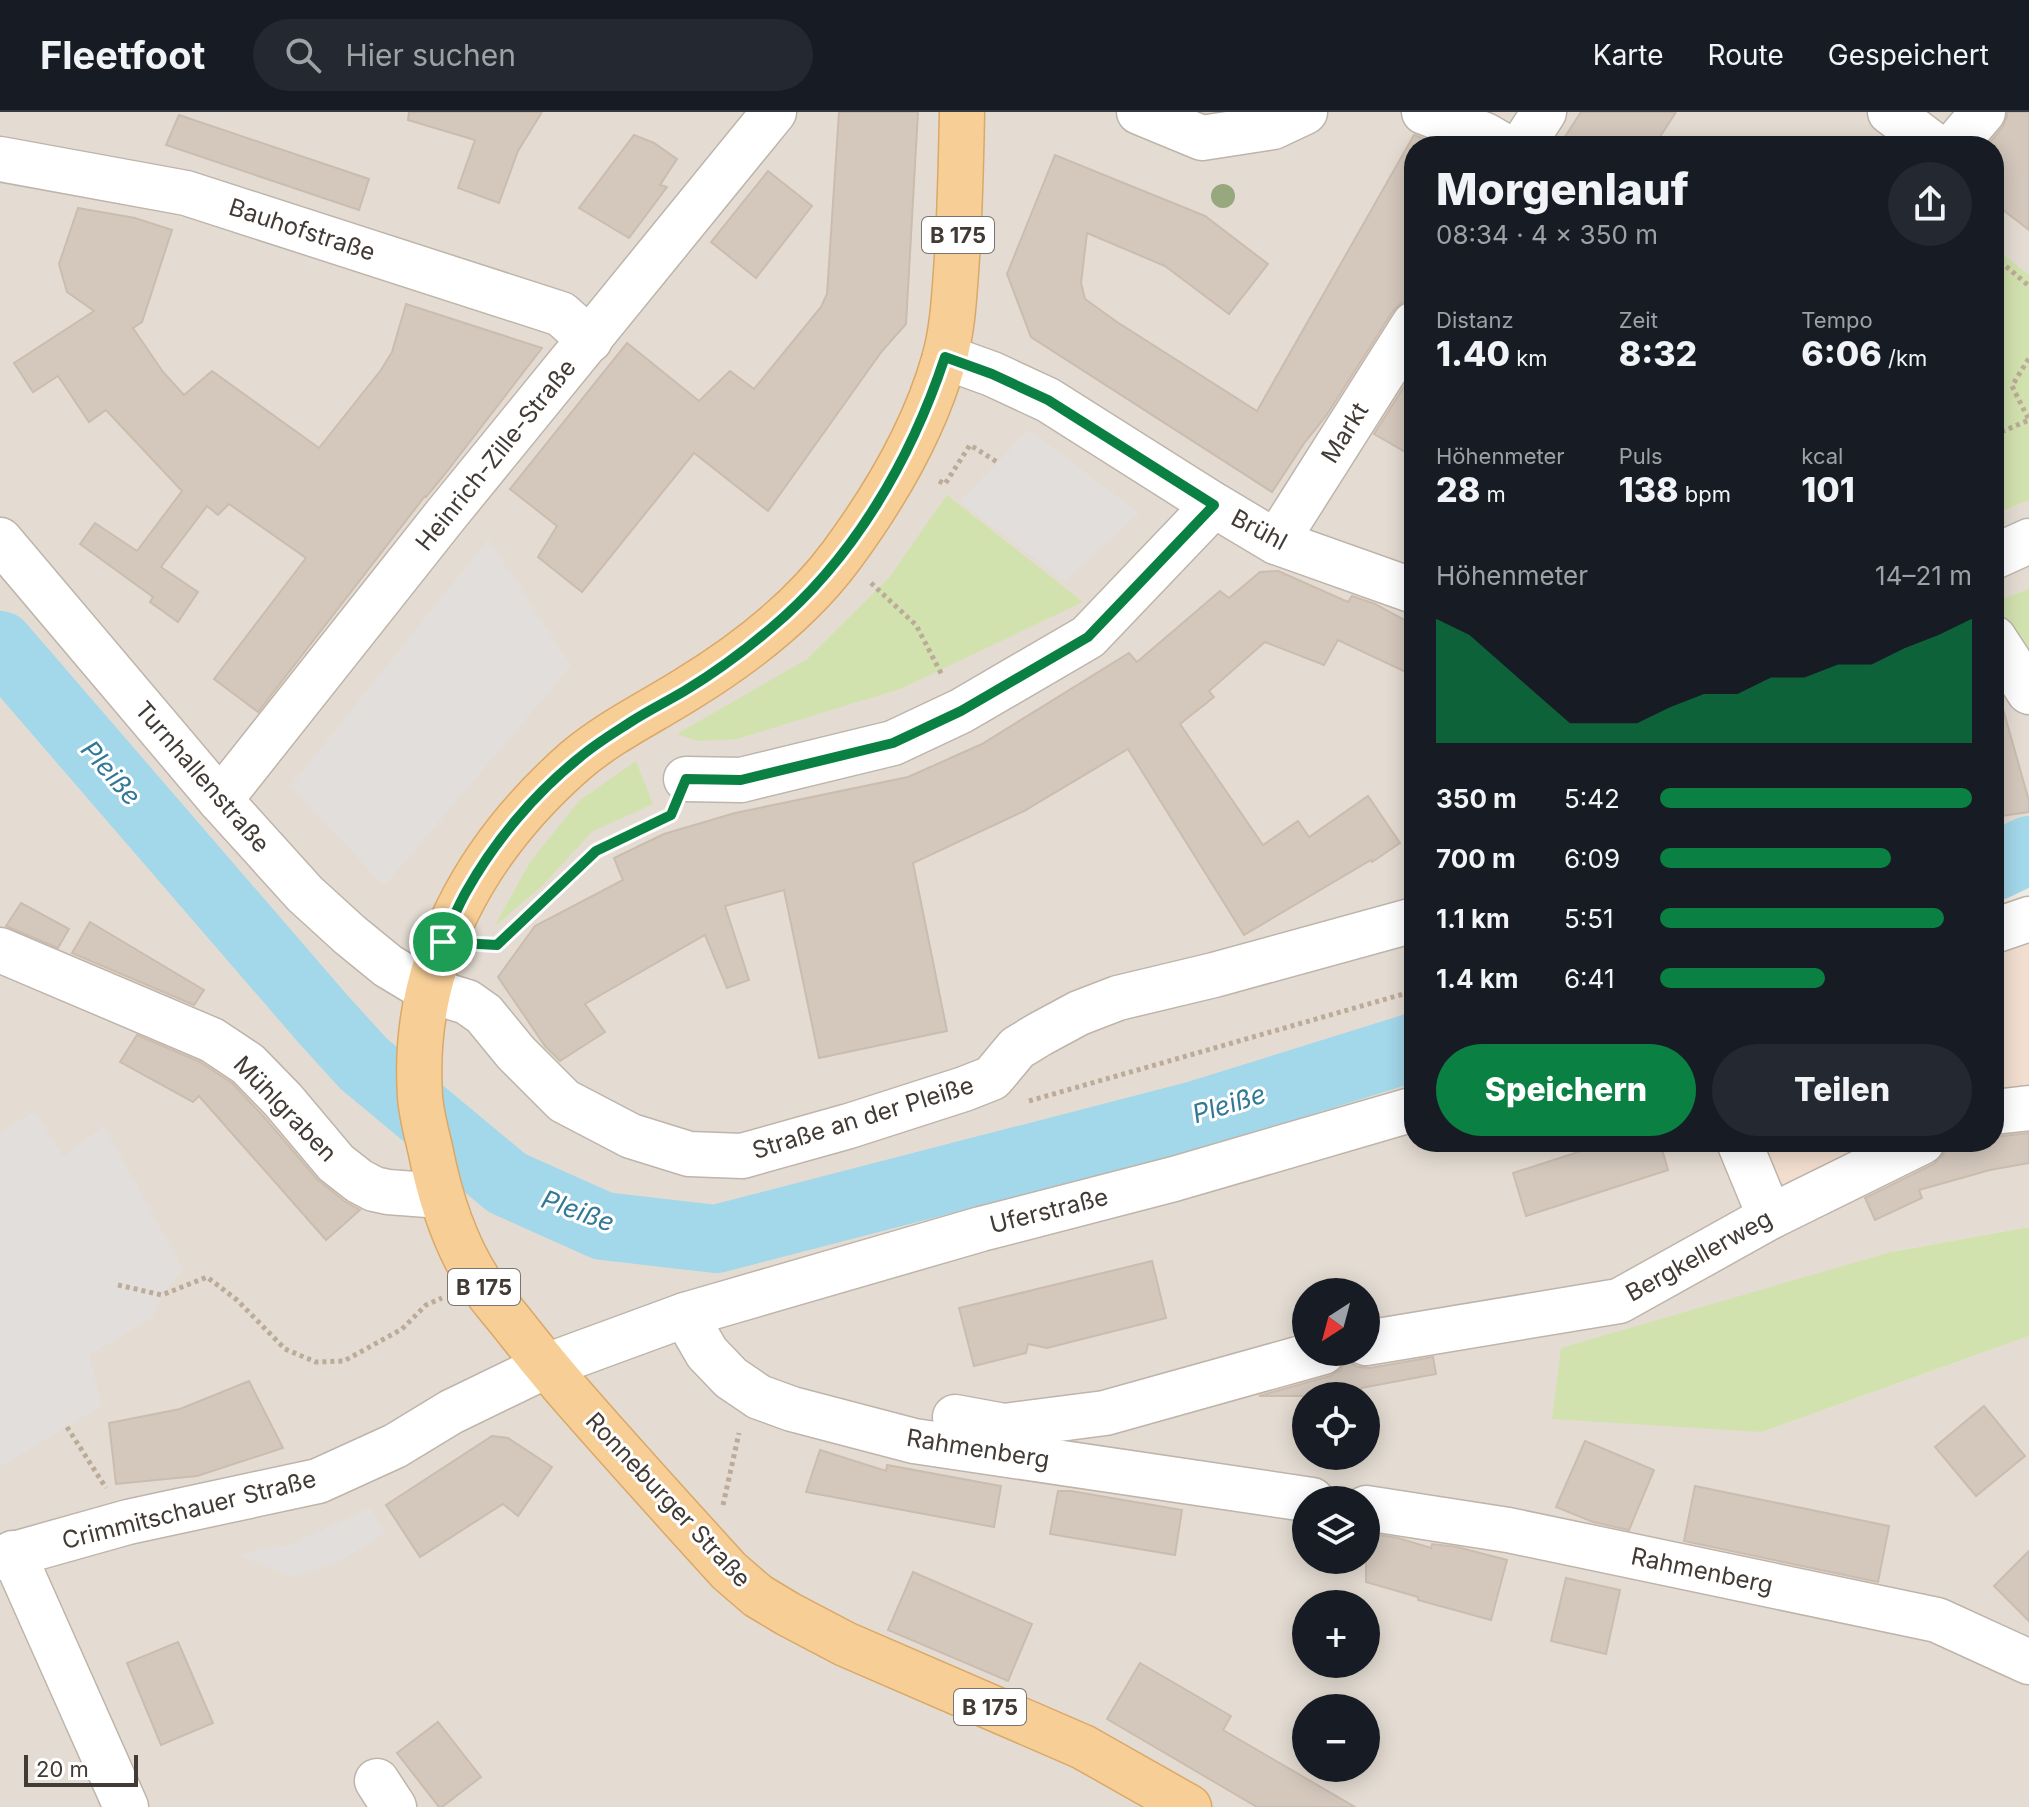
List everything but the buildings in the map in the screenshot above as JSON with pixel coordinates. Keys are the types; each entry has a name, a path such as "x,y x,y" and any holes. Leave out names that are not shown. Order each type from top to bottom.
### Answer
{"main road":[{"name":"B 175","path":"546,1366 481,1283 455,1236 438,1186 420,1102 419,1070 428,990 443,942 465,893 499,843 540,793 580,757 631,721 688,689 761,637 812,591 873,509 901,462 927,407 945,357 958,254 962,112"},
{"name":"Ronneburger Straße","path":"546,1366 729,1571 758,1596 845,1644 1083,1747 1189,1807"}],"street":[{"name":"Heinrich-Zille-Straße","path":"220,800 445,516 774,112"},
{"path":"1139,112 1202,138 1273,127 1305,112"},
{"path":"1424,112 1487,136"},
{"path":"1524,136 1530,112"},
{"path":"1528,136 1544,112"},
{"path":"1890,112 1922,136"},
{"path":"1963,136 1983,112"},
{"name":"Bauhofstraße","path":"0,159 186,193 561,314 590,340"},
{"name":"Markt","path":"1276,542 1404,340"},
{"name":"Brühl","path":"945,357 992,374 1048,400 1276,542 1404,587"},
{"path":"686,779 741,780 878,747 961,711 1088,637 1214,505"},
{"name":"Turnhallenstraße","path":"0,540 220,800 305,894 388,966 428,990"},
{"path":"2004,552 2029,541"},
{"path":"2004,653 2029,692"},
{"path":"2004,928 2029,919"},
{"name":"Straße an der Pleiße","path":"428,990 467,1002 484,1014 516,1053 564,1101 631,1136 689,1154 742,1156 849,1126 992,1078 1017,1048 1079,1013 1118,998 1404,923"},
{"name":"Mühlgraben","path":"0,950 212,1040 248,1064 336,1163 359,1181 388,1192 438,1186"},
{"path":"2004,1111 2029,1108"},
{"name":"Uferstraße","path":"546,1366 685,1315 1404,1112"},
{"path":"1743,1152 1770,1217"},
{"name":"Bergkellerweg","path":"1380,1341 1619,1301 1770,1217 1902,1152"},
{"name":"Rahmenberg","path":"685,1315 707,1353 731,1378 759,1397 792,1409 914,1441 1292,1497"},
{"path":"914,1441 931,1425 955,1417 1004,1426 1105,1413 1292,1361"},
{"name":"Crimmitschauer Straße","path":"7,1556 128,1522 318,1481 395,1446 451,1412 546,1366"},
{"name":"Rahmenberg","path":"1380,1510 1508,1530 1937,1620 2029,1662"},
{"path":"7,1556 126,1807"}],"path":[{"path":"2004,265 2029,286"},
{"path":"2004,431 2029,420 2012,386 2029,358"},
{"path":"901,462 945,484 970,445 997,462"},
{"path":"840,557 916,625 961,711"},
{"path":"443,942 497,945 596,851 671,815 686,779"},
{"path":"118,1285 162,1295 207,1277 237,1300 285,1349 316,1362 344,1361 402,1329 426,1305 481,1283"},
{"path":"712,1552 740,1431 759,1397"},
{"path":"67,1427 128,1522"}],"shaded area":[{"path":"0,112 2029,112 2029,885 2004,895 2004,136 1404,136 1404,1152 1760,1152 1772,1193 1860,1152 2004,1152 2004,1097 2029,1096 2029,1227 1891,1252 1762,1432 2029,1336 2029,1807 0,1807"},
{"path":"1029,430 1139,513 1064,581 960,501"},
{"path":"488,539 571,666 384,886 291,786"},
{"path":"2029,938 2029,1094 2004,1095 2004,948"},
{"path":"35,1111 63,1156 104,1126 183,1269 162,1295 152,1318 89,1355 102,1406 0,1467 0,1133"},
{"path":"1760,1152 1855,1152 1775,1190"},
{"path":"370,1508 385,1533 344,1559 295,1577 239,1555 291,1544"}],"green space":[{"path":"2004,255 2029,275 2029,500 2004,510"},
{"path":"947,495 1083,602 900,689 737,739 698,741 677,734 807,659 888,579"},
{"path":"2029,589 2029,669 2004,634 2004,598"},
{"path":"636,761 653,804 593,831 541,887 494,927 530,862 580,800"},
{"path":"2029,1227 2029,1336 1762,1432 1552,1419 1561,1348 1891,1252"}],"waterway":[{"name":"Pleiße","path":"0,645 364,1064 507,1183 603,1226 716,1239 1196,1115 1404,1050"},
{"name":"Pleiße","path":"2004,862 2029,850"}],"route":[{"path":"945,357 992,374 1048,400 1214,505 1088,637 961,711 893,743 741,780 686,779 671,815 596,851 497,945 443,942 465,893 499,843 540,793 580,757 631,721 688,689 732,659 812,591 840,557 901,462 917,431 945,357"}]}
